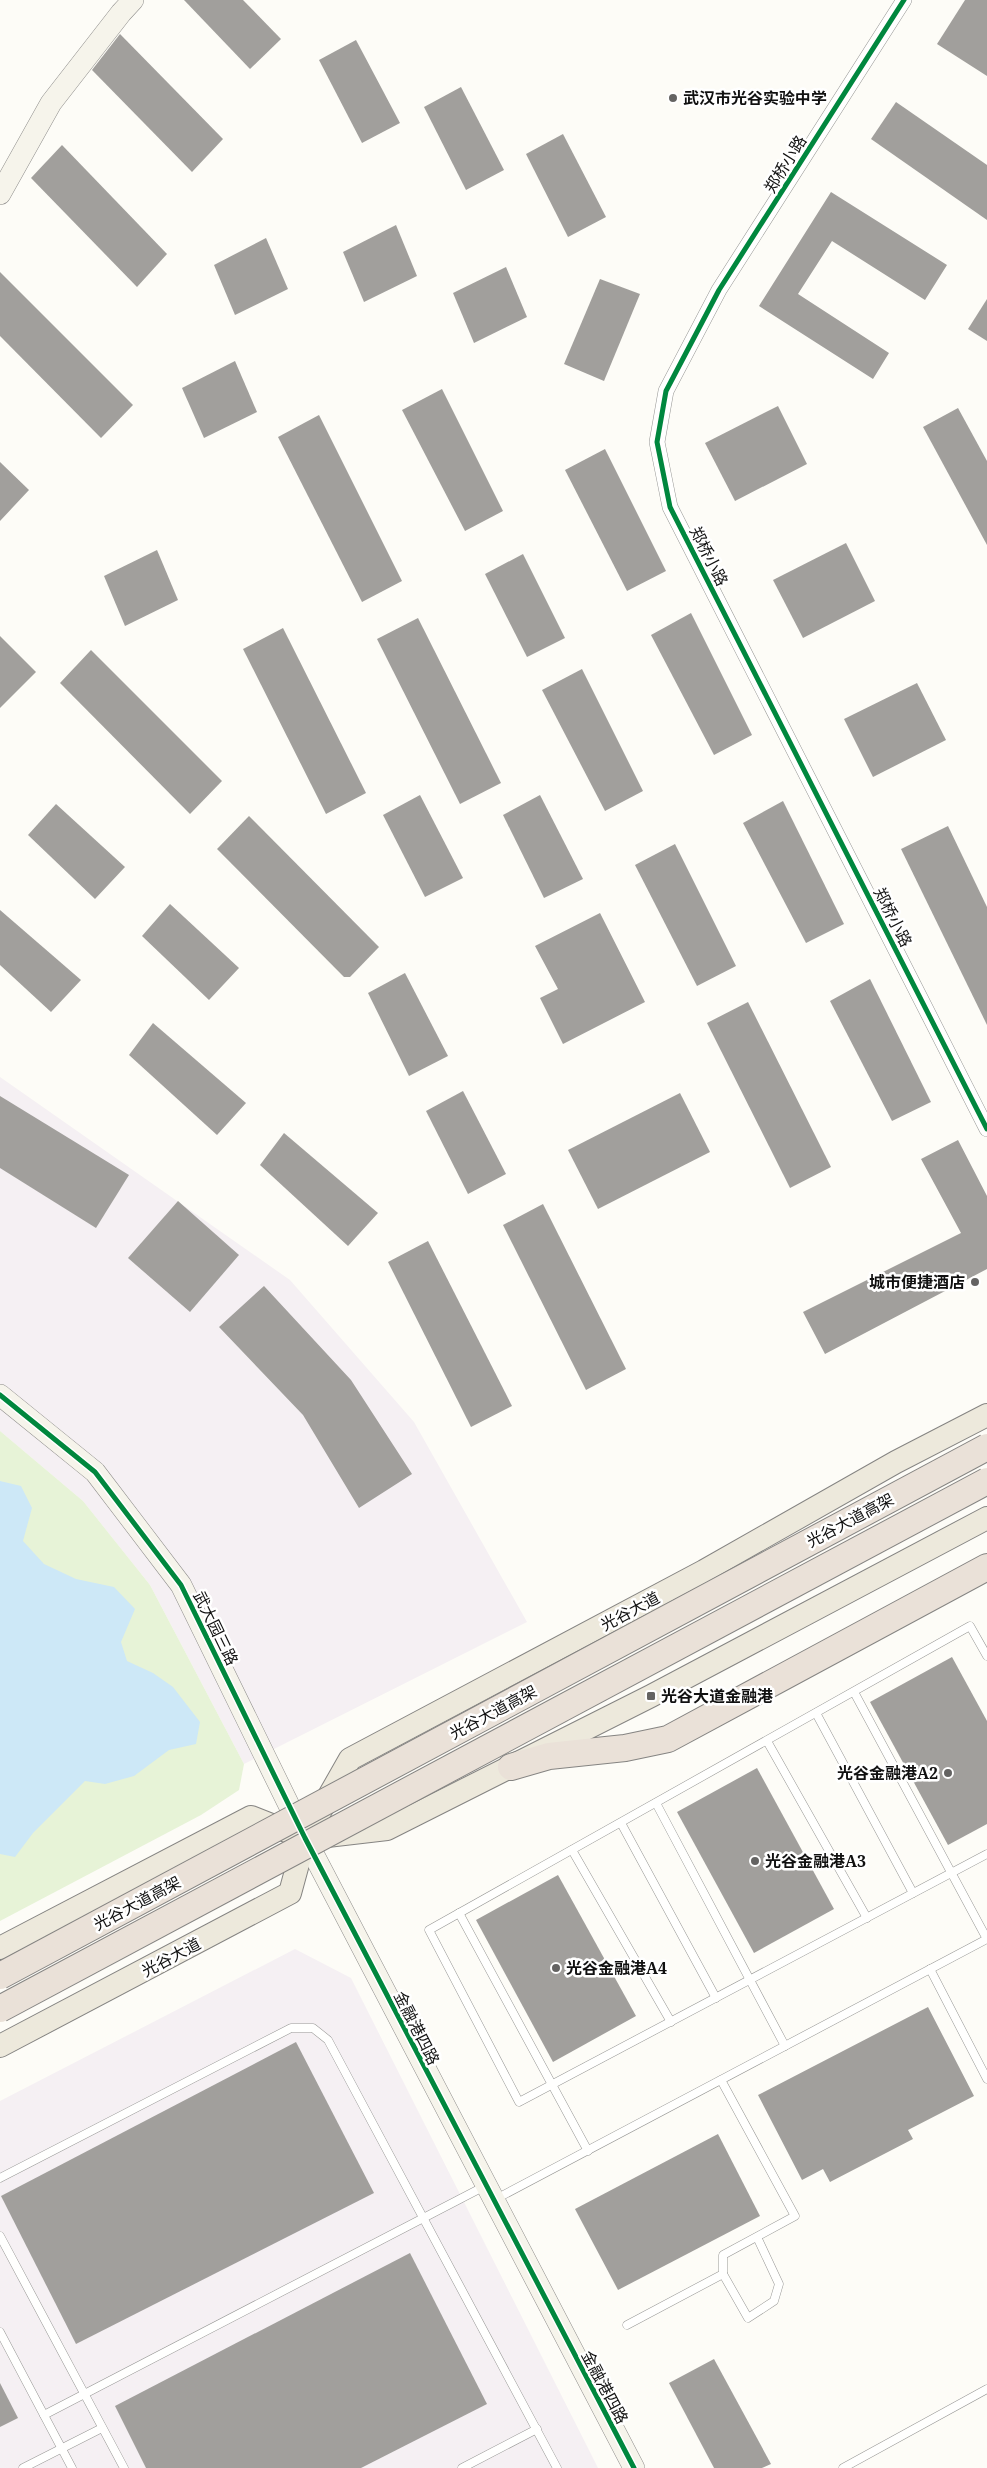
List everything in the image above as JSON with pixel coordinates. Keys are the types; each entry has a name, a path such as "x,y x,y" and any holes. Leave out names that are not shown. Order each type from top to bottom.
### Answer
{"highway":[{"name":"光谷大道高架","path":"0,1976 987,1447"},
{"name":"光谷大道高架","path":"0,2009 987,1481"},
{"path":"511,1767 549,1756 625,1748 668,1739 987,1567"}],"main road":[{"name":"光谷大道","path":"0,2046 290,1893 305,1838 350,1759 704,1571 896,1462 987,1415"},
{"path":"0,1948 251,1817 305,1838 387,1829 757,1641 987,1518"}],"street":[{"path":"2,186 51,103 121,12 133,0"},
{"name":"郑桥小路","path":"904,0 719,290 666,391 657,442 670,507 987,1129"},
{"name":"武大园三路","path":"0,1395 95,1472 181,1585 305,1838"},
{"name":"金融港四路","path":"305,1838 634,2468"}],"lane":[{"path":"987,1656 970,1626 430,1930 519,2102 987,1854"},
{"path":"44,2415 424,2218 588,2151 987,1939 854,1692"},
{"path":"816,1713 913,1893"},
{"path":"767,1741 867,1918"},
{"path":"656,1803 785,2046"},
{"path":"621,1823 716,1998"},
{"path":"572,1850 671,2022"},
{"path":"459,1913 588,2151"},
{"path":"930,1969 987,2079"},
{"path":"0,2178 291,2028 314,2028 328,2040 557,2468"},
{"path":"721,2080 795,2216 723,2255 723,2274 748,2318 774,2301 779,2284 757,2237"},
{"path":"0,2236 124,2468"},
{"path":"627,2325 723,2274"},
{"path":"0,2332 72,2468"},
{"path":"845,2468 987,2389"},
{"path":"23,2468 102,2428"},
{"path":"466,2467 537,2429"}],"shaded area":[{"path":"0,1077 290,1280 414,1422 527,1622 244,1764 150,1585 83,1501 0,1431"},
{"path":"295,1949 351,1978 598,2468 0,2468 0,2101"}],"green space":[{"path":"0,1431 83,1501 150,1585 244,1764 239,1790 201,1815 0,1921"}],"water":[{"path":"0,1481 21,1486 32,1508 23,1541 44,1564 76,1579 114,1587 135,1609 121,1642 127,1661 153,1673 173,1687 200,1722 196,1744 169,1750 134,1776 105,1784 85,1781 33,1833 15,1857 0,1854"}],"building":[{"path":"184,0 243,0 281,39 250,69"},
{"path":"965,0 987,0 987,76 937,44"},
{"path":"120,34 223,139 192,172 92,70"},
{"path":"356,40 400,123 362,143 319,60"},
{"path":"461,87 504,170 466,190 424,107"},
{"path":"896,102 987,165 987,220 871,139"},
{"path":"563,134 606,217 568,237 526,154"},
{"path":"62,145 167,254 137,287 31,178"},
{"path":"831,192 947,265 925,300 832,241 798,294 889,353 873,379 759,306"},
{"path":"396,225 417,276 364,302 343,252"},
{"path":"266,238 288,289 235,315 214,265"},
{"path":"506,267 527,317 474,343 453,293"},
{"path":"0,272 133,405 101,438 0,336"},
{"path":"600,279 640,294 604,381 564,364"},
{"path":"987,299 987,341 968,329"},
{"path":"235,361 257,412 204,438 182,388"},
{"path":"442,389 503,511 465,531 402,410"},
{"path":"778,406 807,464 735,501 705,443"},
{"path":"958,408 987,461 987,545 923,427"},
{"path":"319,415 402,581 362,602 278,437"},
{"path":"605,449 666,571 627,591 565,470"},
{"path":"0,462 29,490 0,521"},
{"path":"846,543 875,601 803,638 773,580"},
{"path":"157,550 178,600 125,626 104,576"},
{"path":"523,554 565,638 527,657 485,574"},
{"path":"691,613 752,735 714,755 651,635"},
{"path":"418,618 501,783 460,804 377,639"},
{"path":"283,628 366,793 326,814 243,649"},
{"path":"0,636 36,672 0,708"},
{"path":"91,650 222,781 190,814 60,683"},
{"path":"582,669 643,791 605,811 542,690"},
{"path":"917,683 946,740 873,777 844,719"},
{"path":"420,795 463,878 425,897 383,815"},
{"path":"540,795 583,879 544,898 503,815"},
{"path":"783,801 844,924 806,943 743,823"},
{"path":"56,804 125,867 95,899 28,835"},
{"path":"249,816 379,947 350,977 344,977 217,849"},
{"path":"948,826 987,907 987,1025 901,849"},
{"path":"675,844 736,966 697,986 635,865"},
{"path":"170,904 239,968 209,1000 142,936"},
{"path":"0,910 81,980 51,1012 0,965"},
{"path":"600,913 645,1002 563,1044 540,998 558,989 535,946"},
{"path":"405,973 448,1056 409,1076 368,993"},
{"path":"870,979 931,1102 892,1121 830,1001"},
{"path":"748,1002 831,1167 790,1188 707,1023"},
{"path":"153,1023 246,1103 217,1135 129,1055"},
{"path":"463,1091 506,1174 468,1194 426,1111"},
{"path":"680,1093 710,1152 598,1209 568,1150"},
{"path":"0,1096 129,1175 96,1228 0,1168"},
{"path":"284,1133 378,1213 348,1246 260,1165"},
{"path":"958,1140 987,1196 987,1269 825,1354 803,1312 961,1233 921,1159"},
{"path":"178,1201 239,1255 190,1312 128,1258"},
{"path":"543,1204 626,1369 586,1390 503,1225"},
{"path":"428,1241 512,1406 471,1427 388,1262"},
{"path":"264,1286 351,1380 412,1474 359,1508 303,1415 219,1327"},
{"name":"光谷金融港A2","path":"952,1657 987,1721 987,1824 948,1845 870,1702"},
{"name":"光谷金融港A3","path":"757,1768 834,1909 754,1953 677,1812"},
{"name":"光谷金融港A4","path":"558,1875 636,2016 553,2062 476,1920"},
{"path":"928,2007 974,2096 908,2130 913,2139 830,2182 823,2169 802,2180 758,2095"},
{"path":"296,2042 374,2193 76,2344 1,2196"},
{"path":"718,2134 760,2216 618,2290 575,2209"},
{"path":"410,2253 487,2404 361,2468 146,2468 115,2406"},
{"path":"714,2359 771,2464 762,2468 714,2468 669,2383"},
{"path":"0,2383 18,2418 0,2427"}],"cycle path":[{"path":"904,0 719,290 666,391 657,442 670,507 987,1129"},
{"path":"0,1395 95,1472 181,1585 305,1838 634,2468"}],"place":[{"name":"武汉市光谷实验中学","path":"673,98"},
{"name":"城市便捷酒店","path":"975,1282"},
{"name":"光谷大道金融港","path":"651,1696"},
{"name":"光谷金融港A2","path":"948,1773"},
{"name":"光谷金融港A3","path":"755,1861"},
{"name":"光谷金融港A4","path":"556,1968"}]}
